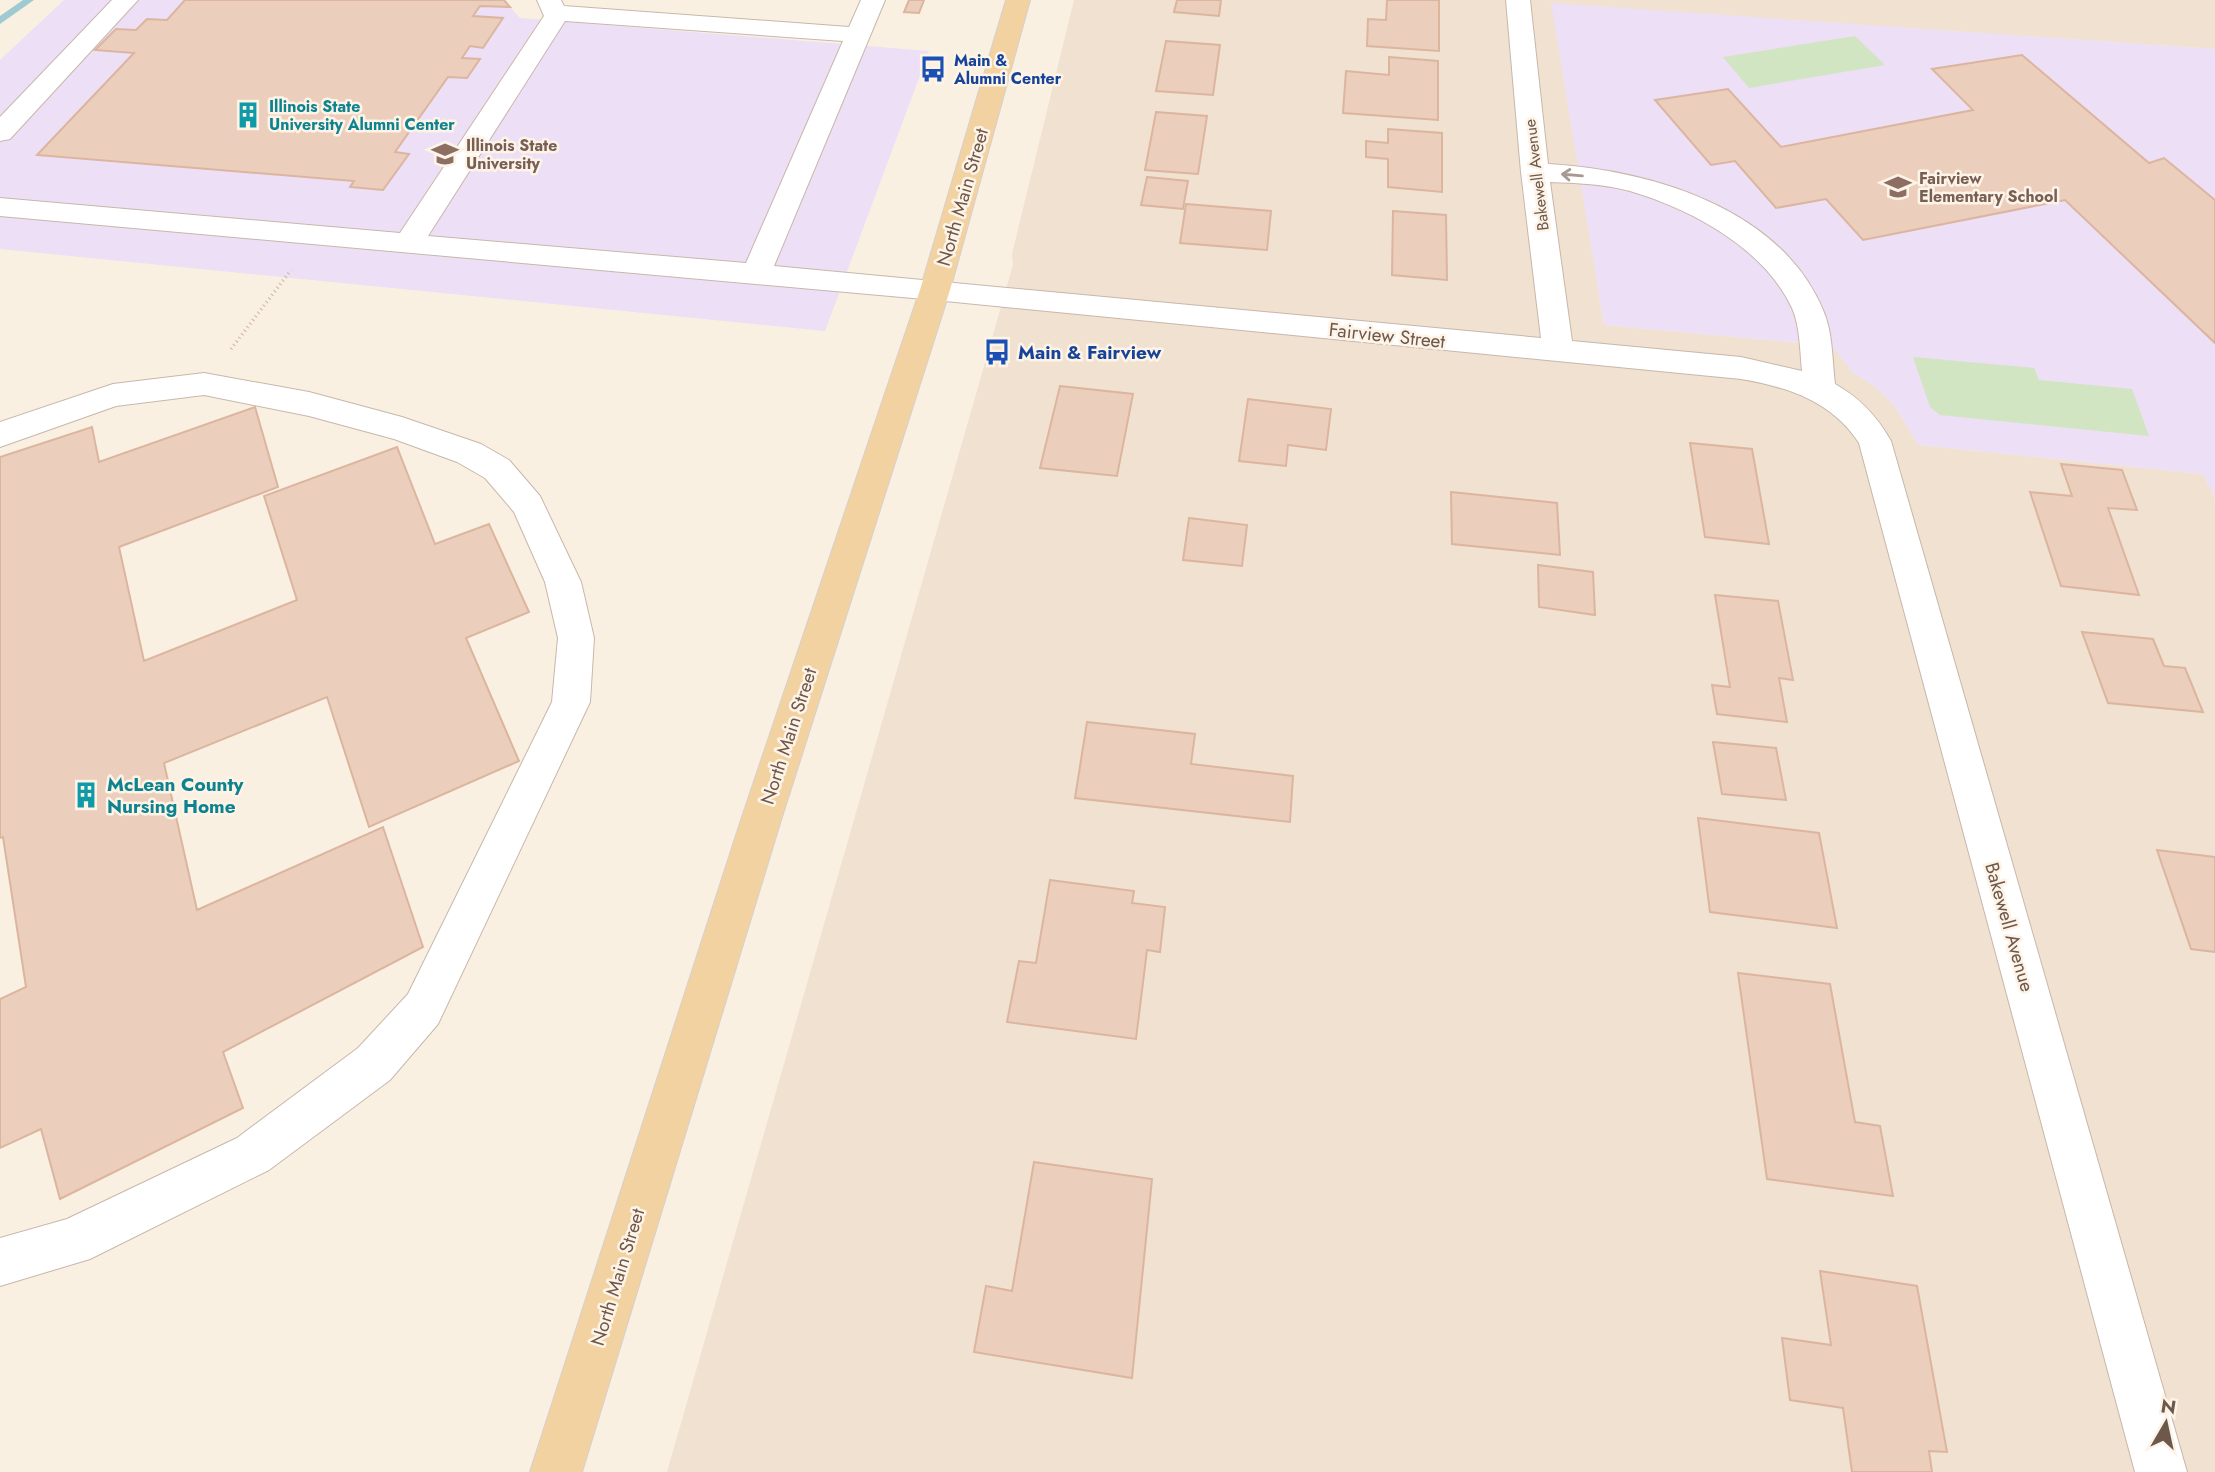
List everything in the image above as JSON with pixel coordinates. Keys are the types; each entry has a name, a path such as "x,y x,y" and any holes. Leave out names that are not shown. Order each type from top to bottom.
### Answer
{"main road":[{"name":"North Main Street","path":"556,1472 761,820 935,290 1018,0"}],"street":[{"path":"0,133 126,0"},
{"path":"756,274 873,0"},
{"name":"Bakewell Avenue","path":"1518,0 1535,172 1558,350"},
{"path":"408,244 550,26 556,16 552,6 857,35"},
{"path":"1535,172 1610,178 1652,189 1727,223 1761,247 1786,275 1808,311 1827,393"},
{"name":"Fairview Street","path":"0,207 935,290 1741,368 1772,373 1827,393"},
{"path":"0,435 113,395 159,387 204,384 309,404 401,429 469,453 497,468 528,505 563,582 576,639 571,702 423,1009 374,1064 253,1154 74,1242 0,1262"},
{"name":"Bakewell Avenue","path":"1827,393 1853,411 1868,427 1875,441 2161,1472"}],"path":[{"path":"204,384 318,236"}],"shaded area":[{"name":"Illinois State University","path":"64,0 504,0 520,18 929,51 825,331 0,249 0,60"},
{"path":"1074,0 2215,0 2215,49 1552,4 1604,325 1832,346 1853,373 1876,387 1896,408 1918,445 2203,474 2215,499 2215,1472 667,1472 1013,265 1012,254"},
{"name":"Fairview Elementary School","path":"1551,3 2215,49 2215,499 2203,474 1918,445 1896,408 1876,387 1853,373 1832,346 1604,325"}],"green space":[{"path":"1855,36 1885,65 1749,88 1723,57"},
{"path":"1913,357 2034,368 2039,380 2132,389 2149,436 1940,415 1930,407"}],"building":[{"name":"Illinois State University Alumni Center","path":"185,0 504,0 510,7 480,6 473,16 503,18 483,48 470,46 462,58 480,59 467,78 448,77 395,152 409,154 383,190 350,187 354,181 37,155 134,53 95,50 116,29 136,30 147,19 167,20"},
{"path":"909,0 924,0 919,13 904,12"},
{"path":"1177,0 1221,0 1219,16 1174,12"},
{"path":"1387,0 1439,0 1439,51 1367,46 1368,19 1386,20"},
{"path":"1166,41 1220,45 1213,95 1156,91"},
{"path":"2022,55 2149,163 2164,158 2215,200 2215,343 2065,200 1863,240 1826,199 1776,208 1735,161 1711,165 1655,100 1728,89 1781,147 1973,110 1932,69"},
{"path":"1389,57 1438,61 1438,120 1343,113 1346,71 1389,75"},
{"path":"1156,112 1207,116 1198,174 1145,170"},
{"path":"1388,129 1442,133 1442,192 1388,187 1388,159 1366,157 1366,141 1388,143"},
{"path":"1147,177 1188,181 1183,209 1141,205"},
{"path":"1186,204 1271,211 1267,250 1180,243"},
{"path":"1393,211 1446,215 1447,280 1392,275"},
{"path":"1060,386 1133,394 1117,476 1040,468"},
{"path":"1248,399 1331,409 1326,450 1288,445 1286,466 1239,461"},
{"name":"McLean County Nursing Home","path":"255,407 278,487 119,547 144,661 297,600 264,496 397,447 435,544 489,524 529,612 466,638 519,761 369,827 327,697 164,763 197,910 383,827 423,947 223,1052 243,1108 60,1199 41,1129 0,1148 0,999 26,987 3,837 0,838 0,457 92,427 99,462"},
{"path":"1690,443 1752,449 1769,544 1705,537"},
{"path":"2061,464 2122,470 2137,510 2108,508 2139,595 2061,586 2030,492 2072,496"},
{"path":"1451,492 1557,503 1560,555 1452,544"},
{"path":"1189,518 1247,525 1242,566 1183,560"},
{"path":"1538,565 1593,572 1595,615 1539,607"},
{"path":"1715,595 1778,601 1793,680 1779,678 1787,722 1717,714 1712,685 1730,687"},
{"path":"2082,632 2153,639 2164,666 2185,668 2203,712 2108,703"},
{"path":"1087,722 1195,734 1191,764 1293,776 1290,822 1075,798"},
{"path":"1713,742 1776,748 1786,800 1722,794"},
{"path":"1698,818 1819,833 1837,928 1710,912"},
{"path":"2157,850 2215,857 2215,952 2191,949"},
{"path":"1050,880 1134,891 1132,903 1165,907 1160,952 1147,950 1136,1039 1007,1022 1019,961 1036,963"},
{"path":"1738,973 1830,984 1855,1122 1880,1126 1893,1196 1767,1179"},
{"path":"1034,1162 1152,1179 1132,1378 974,1352 986,1286 1012,1291"},
{"path":"1820,1271 1917,1286 1947,1452 1929,1451 1932,1472 1852,1472 1843,1408 1790,1400 1782,1338 1831,1345"}],"waterway":[{"path":"0,21 29,0"}],"place":[{"name":"Main & Alumni Center","path":"933,69"},
{"name":"Illinois State University Alumni Center","path":"248,115"},
{"name":"Illinois State University","path":"445,154"},
{"name":"Fairview Elementary School","path":"1898,187"},
{"name":"Main & Fairview","path":"997,352"},
{"name":"McLean County Nursing Home","path":"86,795"}]}
